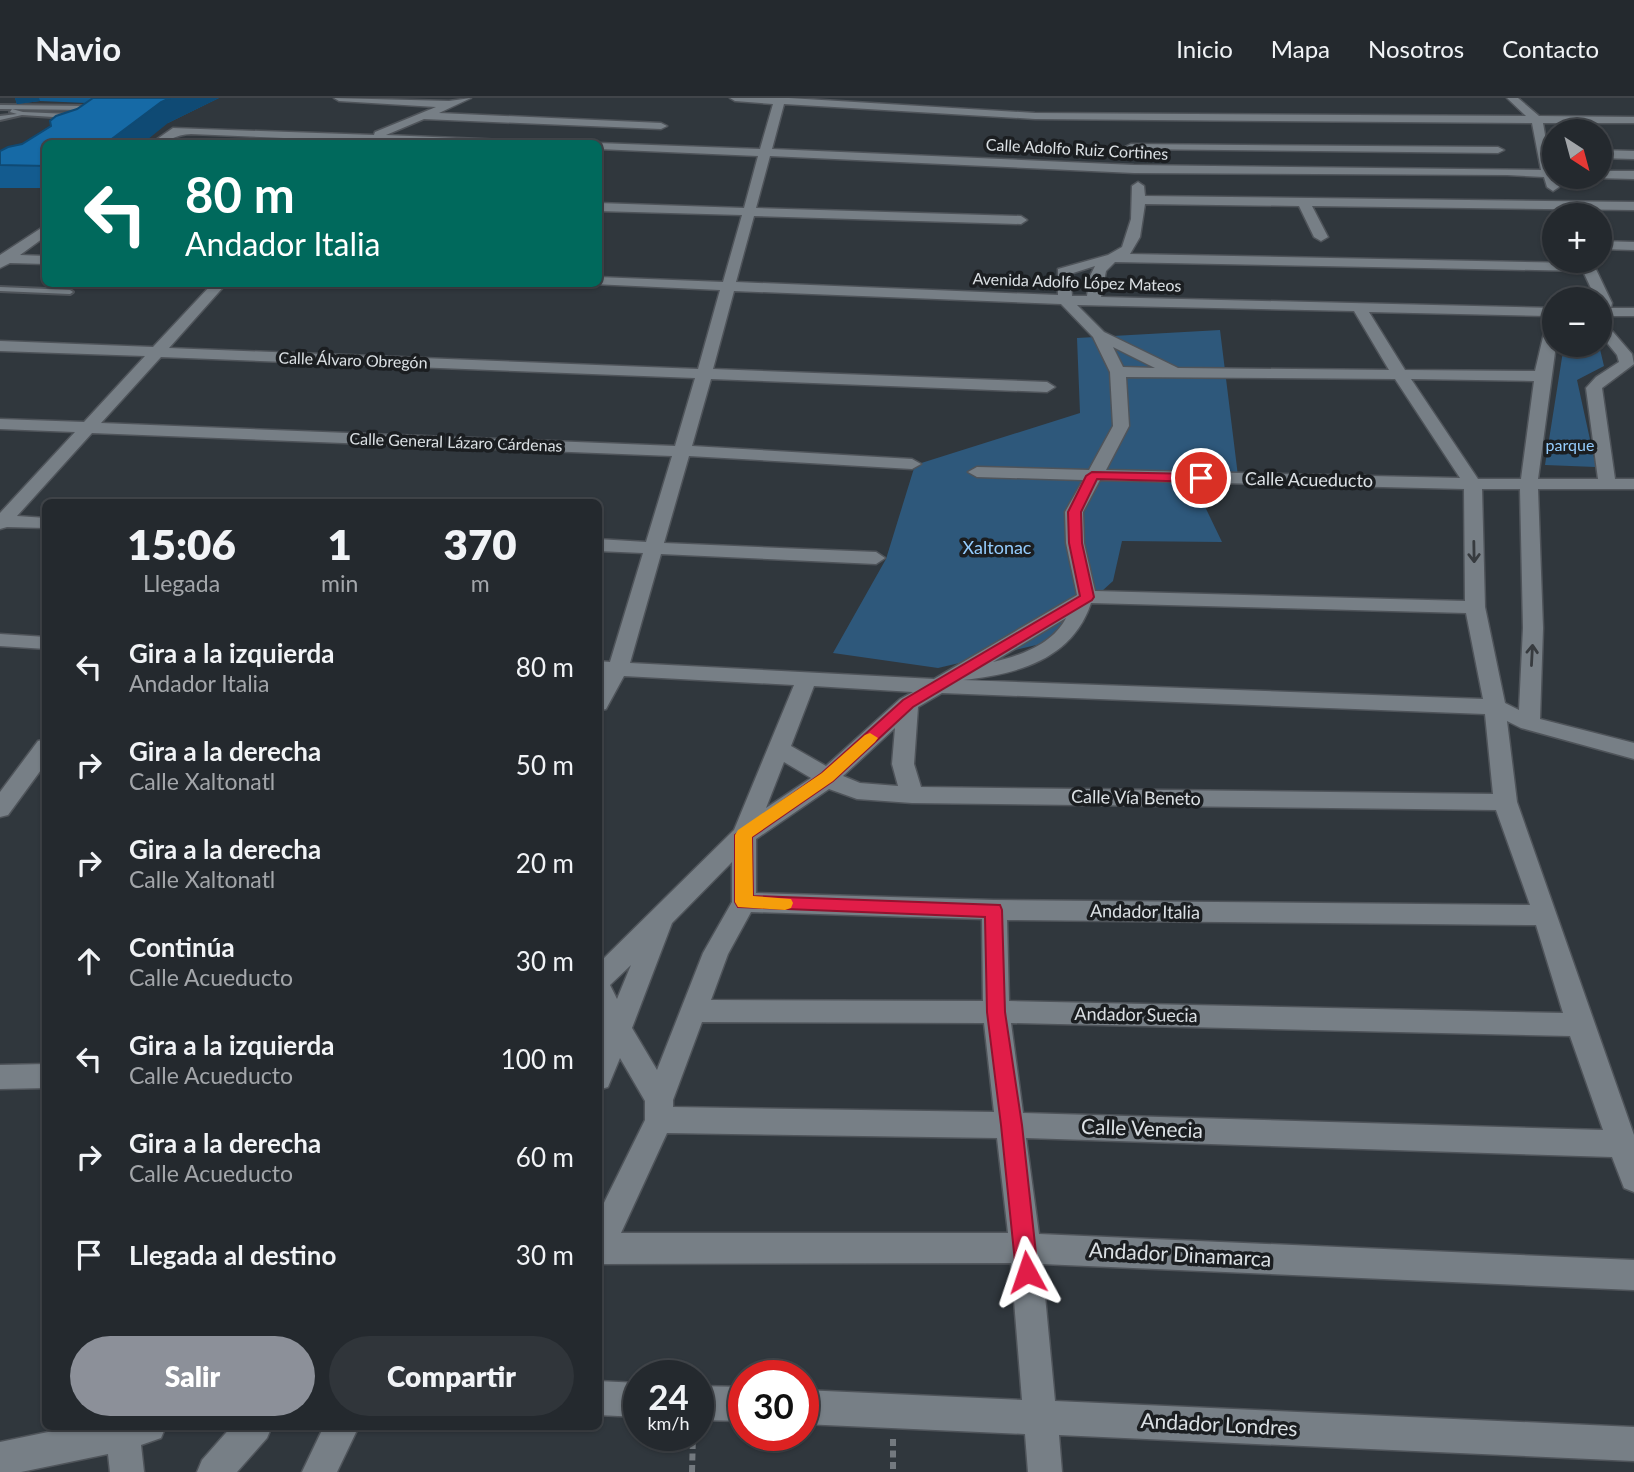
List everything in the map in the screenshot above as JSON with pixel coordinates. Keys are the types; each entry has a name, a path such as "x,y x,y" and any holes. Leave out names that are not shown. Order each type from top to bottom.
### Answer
{"street":[{"path":"339,98 454,104"},
{"path":"364,140 467,98"},
{"path":"735,98 1035,116 1125,127 1488,129 1537,120 1634,120"},
{"path":"1512,98 1537,120 1542,135"},
{"path":"602,690 653,547 682,451 780,99"},
{"path":"425,116 661,126"},
{"path":"1125,127 1488,129"},
{"path":"1094,300 1095,275 1102,265 1128,249 1141,200 1125,127"},
{"path":"1488,129 1507,171"},
{"path":"161,140 173,131 437,140"},
{"name":"Calle Adolfo Ruiz Cortines","path":"602,146 1021,162 1134,169 1542,173"},
{"path":"1612,154 1634,155"},
{"path":"1612,175 1634,176"},
{"path":"1141,200 1303,201 1542,210"},
{"path":"1303,201 1321,237"},
{"path":"1612,208 1634,206"},
{"path":"602,207 1021,220"},
{"path":"1,260 42,232"},
{"path":"1612,245 1634,246"},
{"path":"1,260 42,247"},
{"path":"602,977 744,835 828,777 908,704 957,675 999,669 1040,654 1073,626 1084,599 1075,543 1074,512 1121,426 1118,372 1099,335 1065,300 1063,272 1112,258 1542,263"},
{"path":"1,260 42,260"},
{"name":"Avenida Adolfo López Mateos","path":"602,281 1065,300 1542,312"},
{"path":"1,522 216,287"},
{"path":"1360,309 1420,408 1473,484 1475,607 1495,707 1504,802 1546,915 1580,1025 1634,1178"},
{"path":"1612,312 1634,312"},
{"path":"1099,335 1182,374"},
{"path":"1607,484 1593,398 1594,388 1605,376 1621,370 1627,363 1624,354 1612,340"},
{"name":"Calle Álvaro Obregón","path":"0,346 1046,387"},
{"path":"1529,723 1533,628 1529,484 1546,357"},
{"path":"1118,372 1542,376"},
{"path":"1605,376 1634,377"},
{"name":"Calle General Lázaro Cárdenas","path":"0,424 682,451 912,464"},
{"name":"Calle Acueducto","path":"977,472 1473,484 1634,484"},
{"path":"1,522 42,523"},
{"path":"602,545 876,558"},
{"path":"1084,599 1475,607"},
{"path":"0,640 42,643"},
{"path":"608,669 937,686 1495,707 1529,723 1634,751"},
{"path":"602,1241 659,1110 716,953 744,902 744,835 807,678"},
{"path":"908,704 903,764 912,795"},
{"path":"1499,738 1529,723"},
{"name":"Calle Vía Beneto","path":"779,749 857,791 912,795 1504,802"},
{"path":"0,809 42,751"},
{"name":"Andador Italia","path":"744,902 994,910 1546,915"},
{"path":"994,910 996,1012 1012,1125 1045,1472"},
{"path":"602,1069 664,915"},
{"path":"602,995 659,1110"},
{"name":"Andador Suecia","path":"693,1012 996,1012 1580,1025"},
{"path":"0,1077 42,1076"},
{"name":"Calle Venecia","path":"659,1110 1012,1125 1624,1144"},
{"name":"Andador Dinamarca","path":"602,1248 1025,1248 1634,1275"},
{"path":"602,1398 623,1399"},
{"name":"Andador Londres","path":"819,1408 1634,1444"},
{"path":"0,1459 136,1430 127,1472"},
{"path":"214,1472 251,1430"},
{"path":"319,1472 340,1430"}],"lane":[{"path":"0,108 23,114"},
{"path":"0,108 95,109 85,116"},
{"path":"0,118 23,114 73,116"},
{"path":"0,289 71,292"}],"path":[{"path":"691,1472 692,1451"}],"green space":[{"name":"Xaltonac","path":"1220,330 1238,476 1196,488 1222,542 1122,541 1113,581 1045,643 938,668 833,653 886,559 915,465 1080,413 1077,338"},
{"name":"parque","path":"1562,357 1602,357 1604,366 1577,380 1596,467 1545,465"}],"building":[{"path":"93,98 170,98 110,140 42,140 42,166 0,165 0,151 22,144 51,126 50,121 56,116 77,109"}],"slow traffic":[{"path":"785,903 744,902 744,835 828,777 870,738"}],"route":[{"path":"1027,1272 1012,1125 996,1012 994,910 744,902 744,835 828,777 908,704 1087,597 1075,543 1074,512 1092,476 1201,478"}]}
